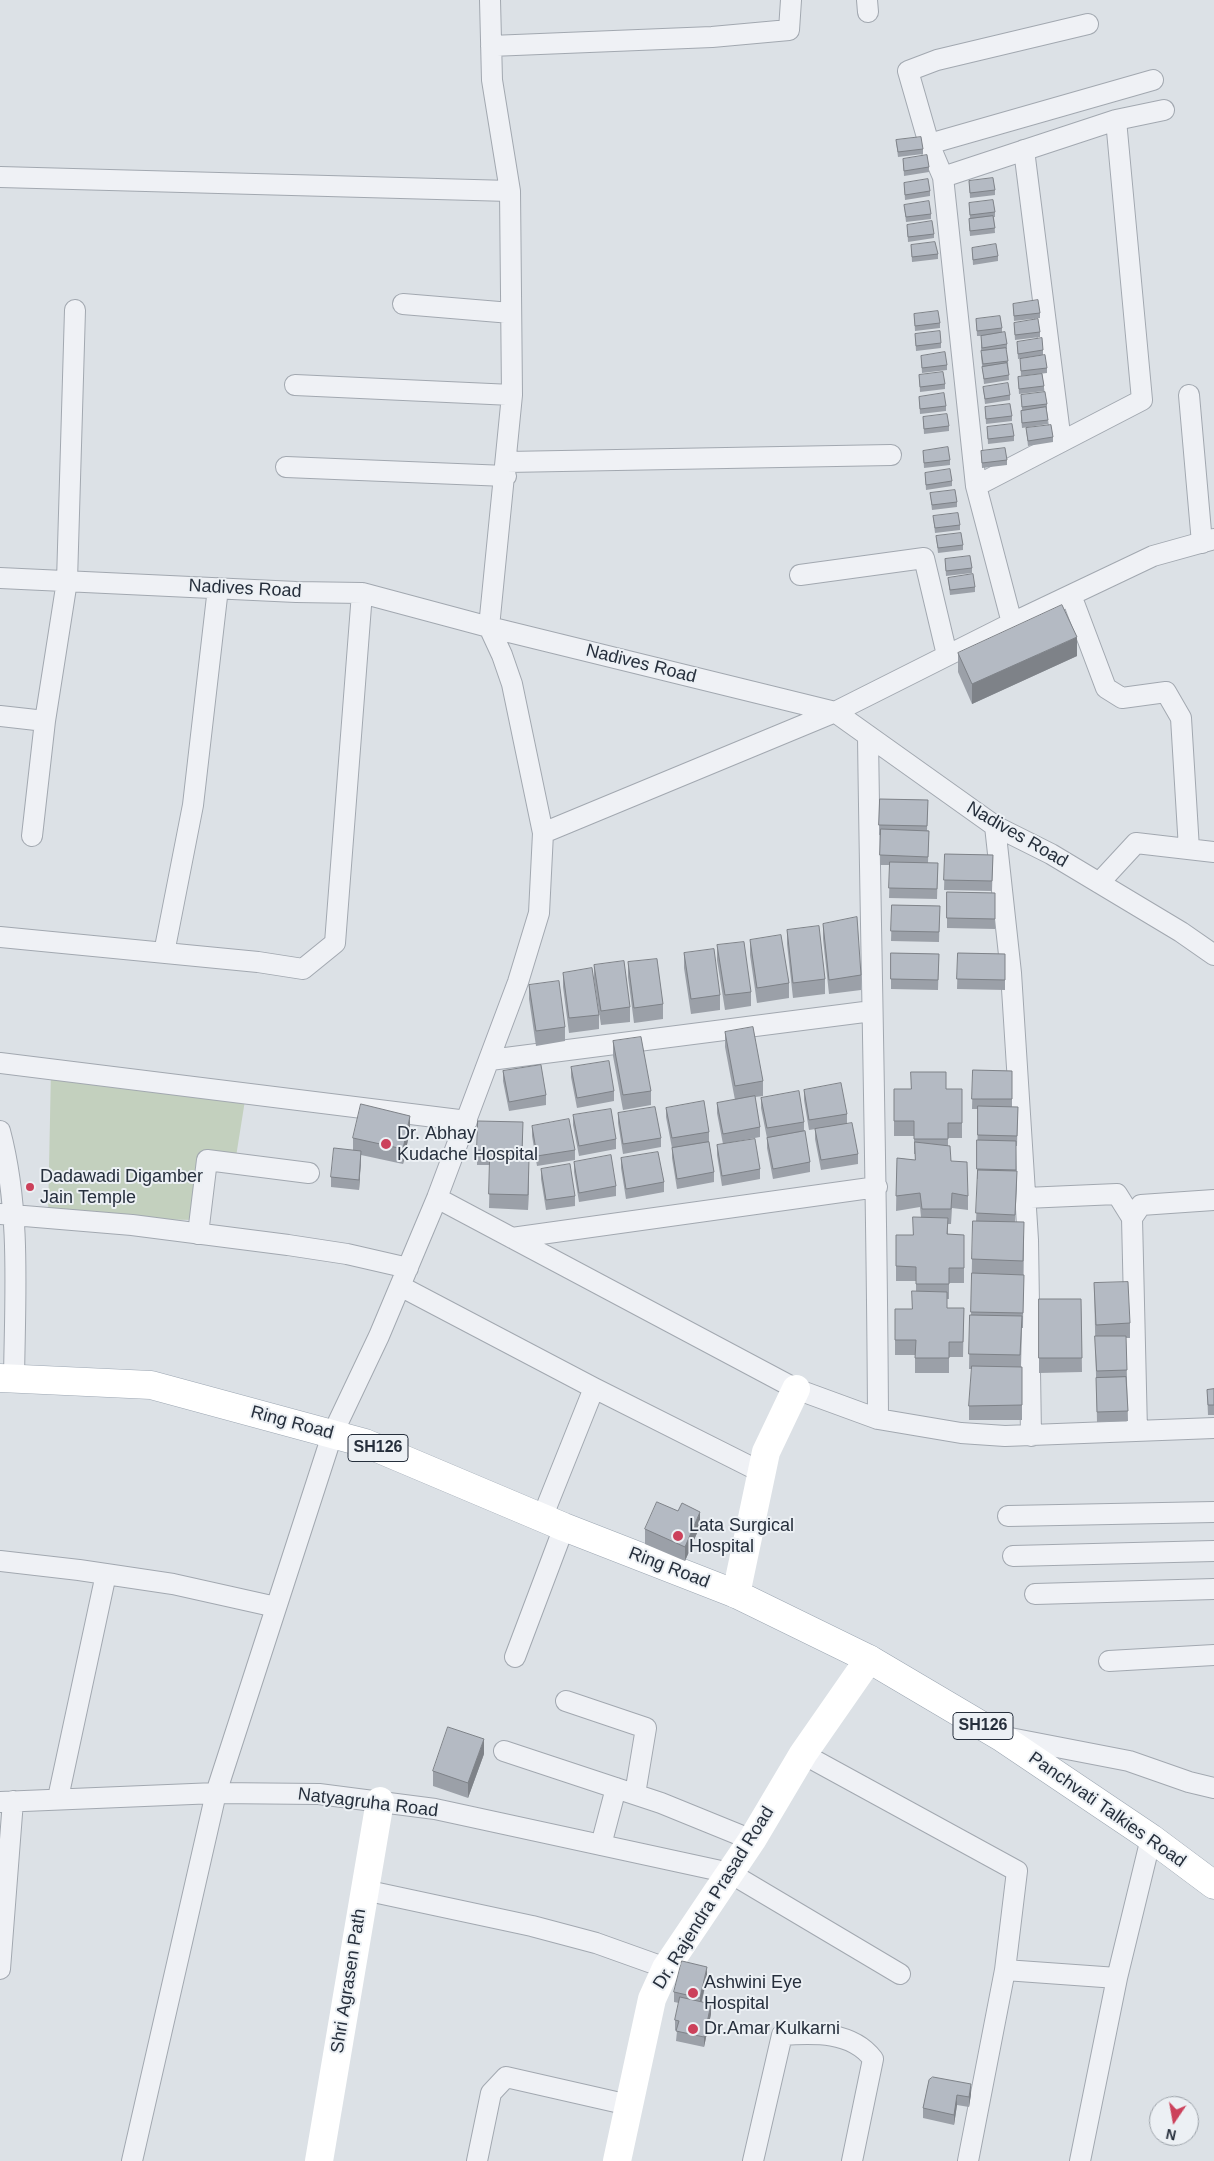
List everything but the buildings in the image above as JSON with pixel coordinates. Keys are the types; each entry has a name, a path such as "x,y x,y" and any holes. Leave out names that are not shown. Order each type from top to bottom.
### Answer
{"main road":[{"name":"Ring Road","path":"7,1378 151,1385 365,1443 553,1522 736,1594"},
{"path":"736,1594 766,1452 796,1389"},
{"name":"Panchvati Talkies Road","path":"736,1594 869,1659 1001,1737 1151,1838 1214,1885"},
{"name":"Dr. Rajendra Prasad Road","path":"617,2161 652,1999 666,1968 752,1840 803,1754 869,1659"},
{"name":"Shri Agrasen Path","path":"319,2161 380,1801"}],"street":[{"path":"132,2161 216,1794 332,1434 400,1286 437,1198 518,982 539,913 543,833 512,684 489,627 512,395 510,191 492,80 490,0"},
{"path":"491,46 712,37 789,30 792,0"},
{"path":"1012,622 976,486 943,177 929,144 908,71 937,60 1088,24"},
{"path":"929,144 1152,80"},
{"path":"943,177 1116,120 1164,110"},
{"path":"976,486 1142,400 1116,120"},
{"path":"1024,150 1061,442"},
{"path":"0,177 510,191"},
{"path":"403,304 511,313"},
{"path":"32,836 45,721 67,581 75,310"},
{"path":"295,385 512,395"},
{"path":"543,833 836,712 1012,622 1153,556 1208,541 1189,395"},
{"path":"286,467 506,469 891,455"},
{"path":"800,575 924,558 947,655"},
{"name":"Nadives Road","path":"0,578 362,593 489,627 836,712 995,826 1050,854 1181,932 1214,955"},
{"path":"164,953 193,805 218,588"},
{"path":"0,937 303,969 335,944 362,593"},
{"path":"1071,595 1106,688 1122,698 1166,692 1181,718 1189,849"},
{"path":"0,716 45,721"},
{"path":"868,736 872,1011 878,1187 878,1419"},
{"path":"995,826 1012,973 1028,1240 1031,1436"},
{"path":"1099,883 1136,843 1214,852"},
{"path":"490,1060 872,1011"},
{"path":"0,1063 467,1121"},
{"path":"0,1131 8,1160 7,1378"},
{"path":"198,1234 207,1160 309,1173"},
{"path":"512,1238 878,1187"},
{"path":"1025,1198 1117,1194 1132,1218 1137,1431"},
{"path":"437,1198 796,1389 878,1419 961,1432 1031,1436 1214,1428"},
{"path":"1132,1218 1141,1205 1214,1200"},
{"path":"7,1214 132,1225 347,1254 408,1268"},
{"path":"400,1286 594,1388 761,1472"},
{"path":"515,1657 553,1522 594,1388"},
{"path":"1008,1516 1214,1512"},
{"path":"1013,1556 1214,1551"},
{"path":"0,1561 173,1584 276,1607"},
{"path":"58,1798 106,1574"},
{"path":"1035,1594 1214,1590"},
{"path":"1109,1661 1214,1656"},
{"path":"566,1701 646,1728 635,1794"},
{"path":"1001,1737 1129,1761 1189,1782 1214,1788"},
{"path":"504,1751 635,1794 752,1840"},
{"path":"803,1754 1017,1870 1005,1970 968,2161"},
{"path":"601,1845 616,1788"},
{"name":"Natyagruha Road","path":"6,1801 216,1794 319,1794 435,1809 730,1873 900,1974"},
{"path":"0,1969 6,1801"},
{"path":"1080,2161 1117,1978 1151,1838"},
{"path":"364,1890 532,1926 596,1943 666,1968"},
{"path":"1005,1970 1117,1978"},
{"path":"753,2161 782,2035 804,2034 839,2036 864,2047 873,2059 852,2161"},
{"path":"477,2161 491,2093 506,2077 629,2105"}],"green space":[{"path":"51,1069 246,1094 235,1163 207,1160 200,1220 48,1218"}],"place":[{"name":"Dr. Abhay Kudache Hospital","path":"386,1144"},
{"name":"Dadawadi Digamber Jain Temple","path":"30,1187"},
{"name":"Lata Surgical Hospital","path":"678,1536"},
{"name":"Ashwini Eye Hospital","path":"693,1993"},
{"name":"Dr.Amar Kulkarni","path":"693,2029"}]}
